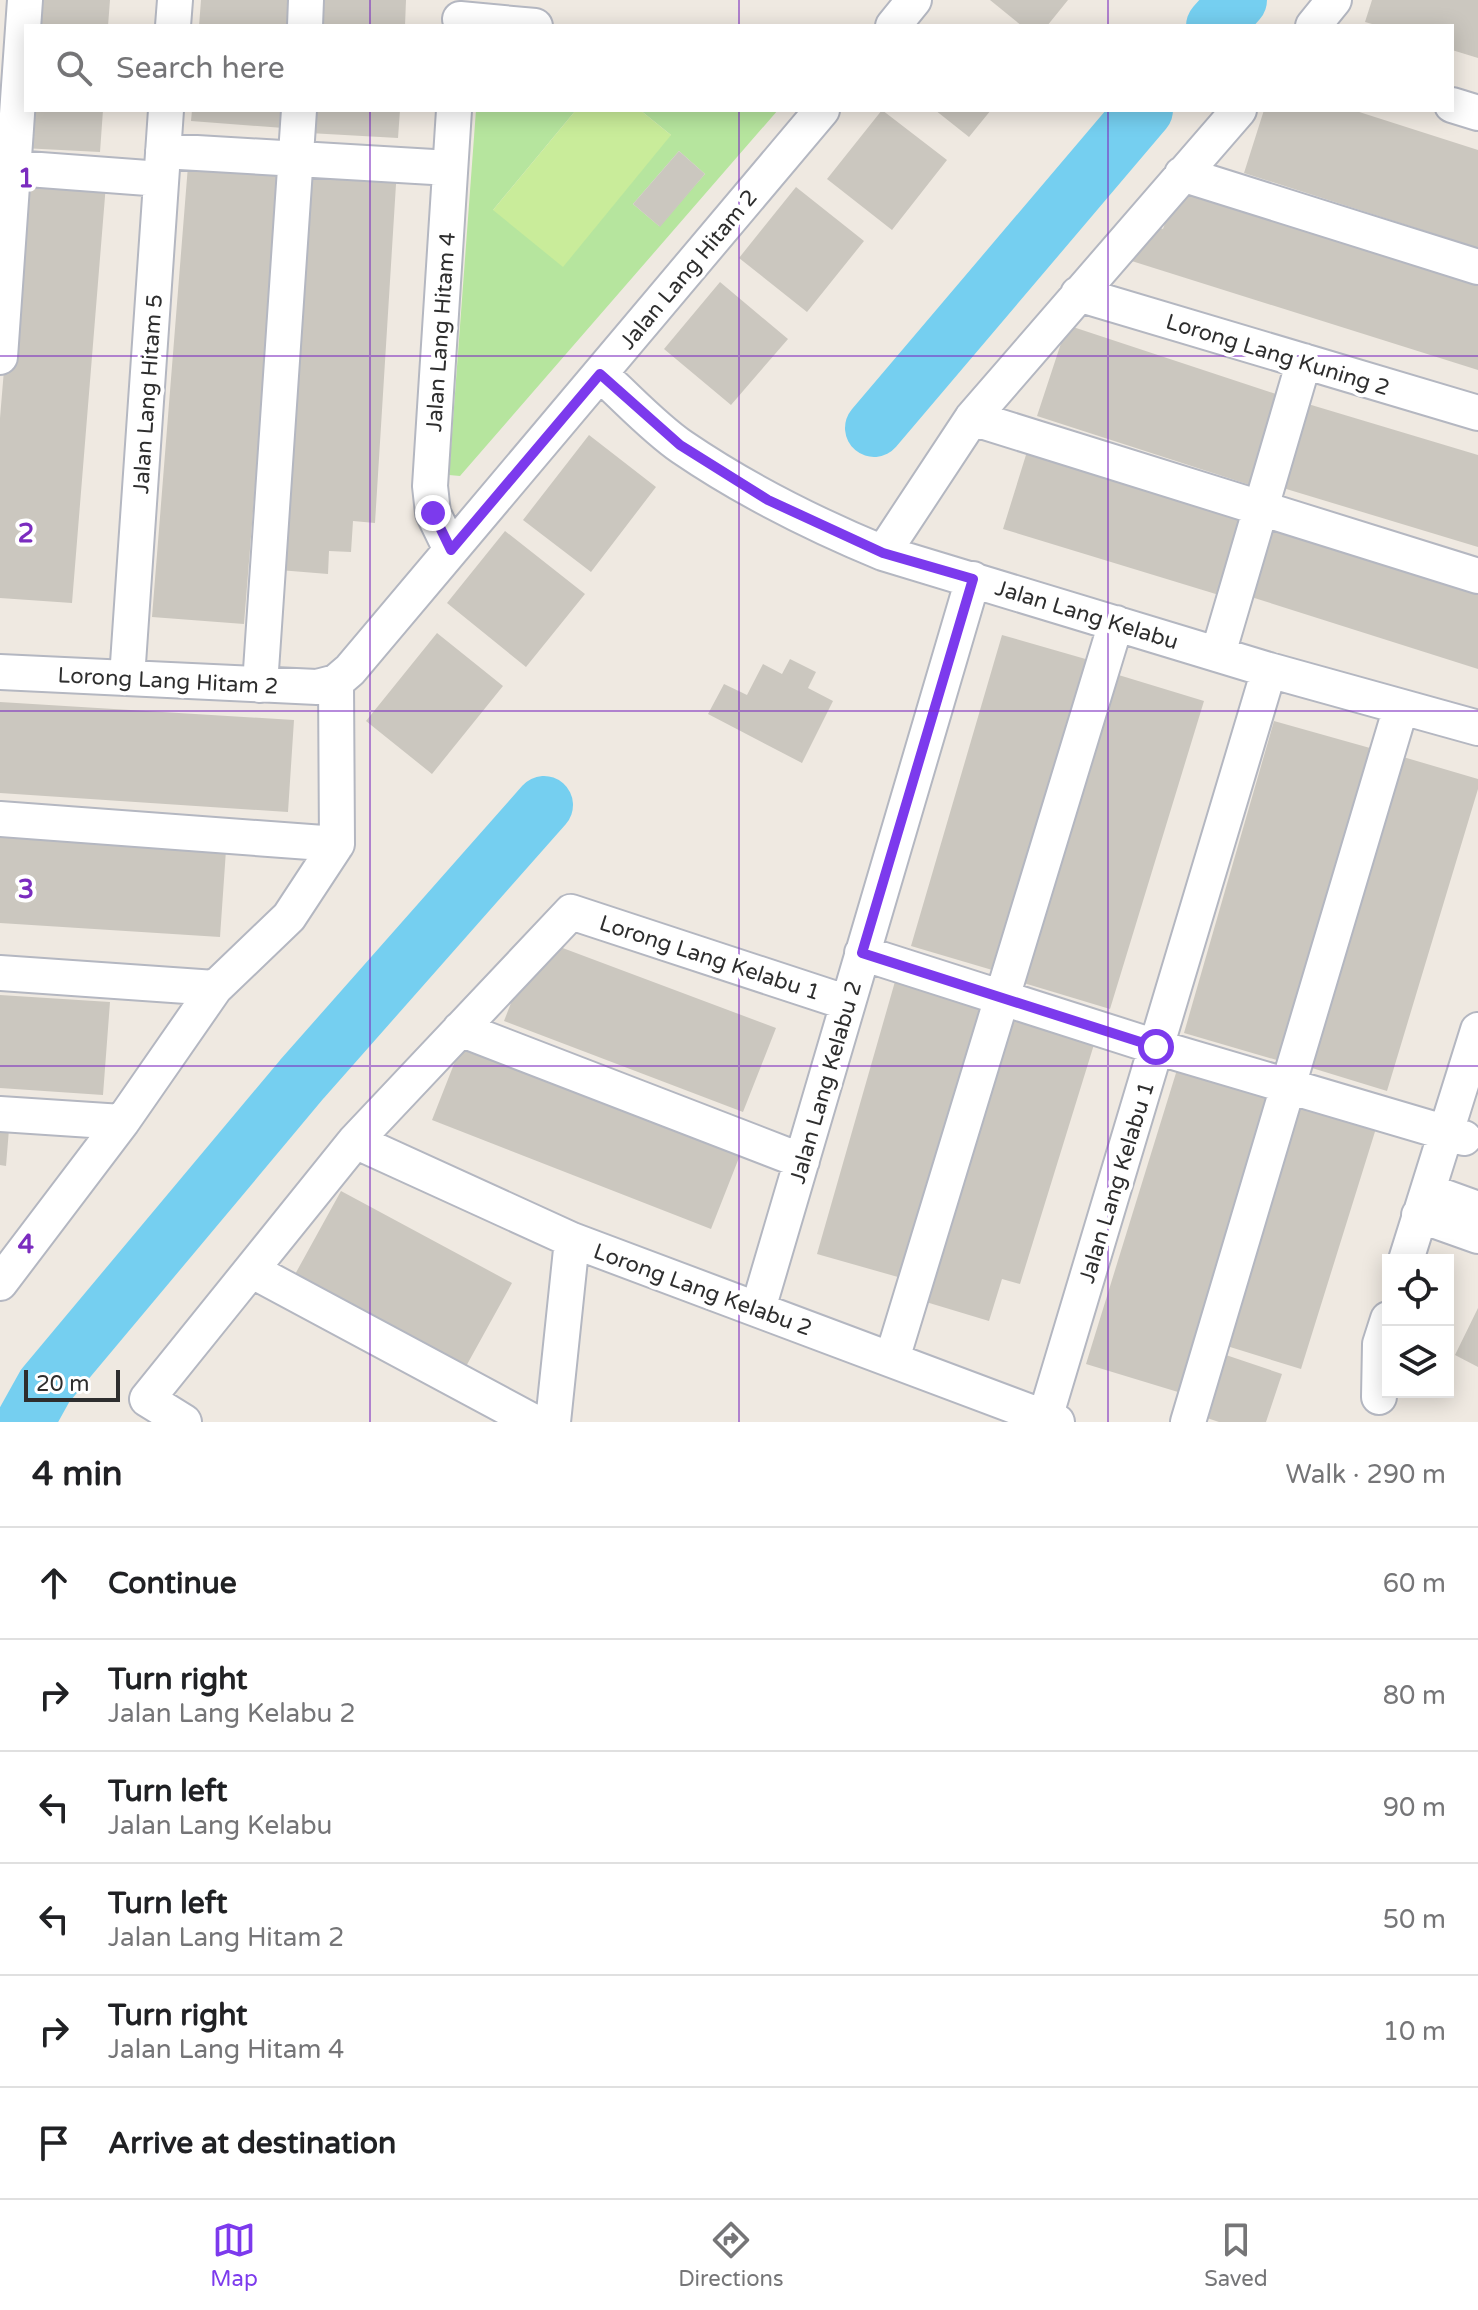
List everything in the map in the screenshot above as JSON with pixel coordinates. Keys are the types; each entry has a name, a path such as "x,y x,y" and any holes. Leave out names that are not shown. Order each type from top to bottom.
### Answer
{"street":[{"path":"0,357 7,167 25,0"},
{"path":"173,24 175,0"},
{"path":"305,24 306,0"},
{"path":"895,24 914,0"},
{"path":"1315,24 1334,0"},
{"path":"460,15 521,24"},
{"path":"1454,106 1478,113"},
{"name":"Jalan Lang Hitam 5","path":"127,678 166,112"},
{"path":"260,685 299,112"},
{"name":"Jalan Lang Hitam 4","path":"451,550 433,513 430,486 454,112"},
{"name":"Jalan Lang Hitam 2","path":"336,682 350,670 820,112"},
{"path":"883,553 972,418 1237,112"},
{"path":"7,167 295,159 450,168"},
{"path":"1182,174 1478,267"},
{"name":"Lorong Lang Kuning 2","path":"1078,294 1478,413"},
{"path":"1218,654 1304,361"},
{"name":"Jalan Lang Kelabu","path":"600,374 680,445 768,500 883,553 1269,670 1478,728"},
{"path":"972,418 1478,576"},
{"name":"Jalan Lang Kelabu 2","path":"758,1309 973,579"},
{"path":"892,1359 1116,623"},
{"name":"Jalan Lang Kelabu 1","path":"1051,1420 1156,1047 1269,670"},
{"name":"Lorong Lang Hitam 2","path":"0,672 317,687 336,682"},
{"path":"0,1283 122,1122 215,988 289,917 337,844 336,682"},
{"path":"1188,1422 1401,707"},
{"path":"0,819 337,844"},
{"name":"Lorong Lang Kelabu 1","path":"460,1029 571,912 848,1003"},
{"path":"862,953 1156,1047 1455,1135"},
{"path":"0,973 215,988"},
{"path":"184,1422 147,1399 355,1141 460,1029 802,1161"},
{"path":"1430,1254 1478,1030"},
{"path":"1455,1135 1478,1089"},
{"path":"0,1114 122,1122"},
{"name":"Lorong Lang Kelabu 2","path":"355,1141 572,1240 1051,1420"},
{"path":"1442,1207 1478,1236"},
{"path":"1410,1254 1442,1207"},
{"path":"553,1422 572,1240"},
{"path":"251,1270 534,1422"},
{"path":"1379,1399 1380,1344 1386,1326"}],"green space":[{"path":"476,112 574,112 493,210 671,135 642,112 776,112 460,476 449,475","holes":["679,151 705,174 659,226 633,204"]},
{"path":"574,112 642,112 671,135 563,267 493,210"}],"building":[{"path":"31,0 110,0 108,24 29,24"},
{"path":"201,0 294,0 292,24 199,24"},
{"path":"317,0 406,0 405,24 315,24"},
{"path":"990,0 1068,0 1049,24 1020,24"},
{"path":"1372,0 1478,0 1478,58 1454,51 1454,24 1365,22"},
{"path":"24,110 103,112 100,152 22,148"},
{"path":"192,112 285,112 284,128 191,121"},
{"path":"310,112 400,112 398,138 309,133"},
{"path":"880,112 885,112 947,160 892,230 827,179"},
{"path":"938,112 989,112 969,137"},
{"path":"1263,112 1359,112 1478,150 1478,248 1244,173"},
{"path":"679,151 705,174 660,227 633,204"},
{"path":"189,153 281,161 244,624 152,617"},
{"path":"304,162 397,168 375,523 353,521 351,552 329,551 328,574 279,570"},
{"path":"20,177 106,184 72,603 0,598 0,418"},
{"path":"1180,178 1478,271 1478,370 1119,257 1146,223 1163,229"},
{"path":"796,187 864,241 807,312 739,258"},
{"path":"720,282 788,339 731,405 664,349"},
{"path":"1067,325 1279,395 1250,485 1037,416"},
{"path":"1308,404 1478,455 1478,547 1283,488"},
{"path":"589,435 656,487 591,572 523,520"},
{"path":"1030,442 1246,509 1219,595 1003,529"},
{"path":"1274,515 1478,581 1478,669 1248,596"},
{"path":"505,531 585,594 526,667 447,603"},
{"path":"437,633 503,686 432,774 366,721"},
{"path":"1002,635 1089,660 999,972 911,946"},
{"path":"790,659 816,672 808,688 833,701 802,763 708,714 724,684 747,695 763,664 782,674"},
{"path":"1112,673 1204,701 1110,1009 1017,981"},
{"path":"0,702 294,720 288,812 0,793"},
{"path":"1274,721 1370,748 1280,1061 1184,1033"},
{"path":"1393,754 1478,779 1478,789 1387,1091 1299,1064"},
{"path":"0,834 226,850 220,937 0,923"},
{"path":"536,938 776,1028 743,1112 504,1021"},
{"path":"898,971 986,996 905,1279 817,1254"},
{"path":"0,995 110,1002 103,1095 0,1088"},
{"path":"1015,1013 1096,1038 1020,1284 1002,1279 989,1321 926,1302"},
{"path":"465,1036 744,1145 711,1229 432,1120"},
{"path":"1180,1060 1271,1087 1178,1392 1086,1364"},
{"path":"1291,1095 1378,1122 1301,1369 1214,1342"},
{"path":"0,1117 10,1117 6,1166 0,1165"},
{"path":"341,1191 512,1283 464,1370 293,1278"},
{"path":"1478,1308 1478,1367 1455,1355"},
{"path":"1211,1350 1282,1374 1266,1422 1219,1422 1189,1412"}],"waterway":[{"path":"1217,24 1238,0"},
{"path":"874,428 1142,112"},
{"path":"25,1422 45,1386 302,1079 544,805"}],"route":[{"path":"433,513 451,550 600,374 680,445 768,500 883,553 973,579 862,953 1156,1047"}]}
